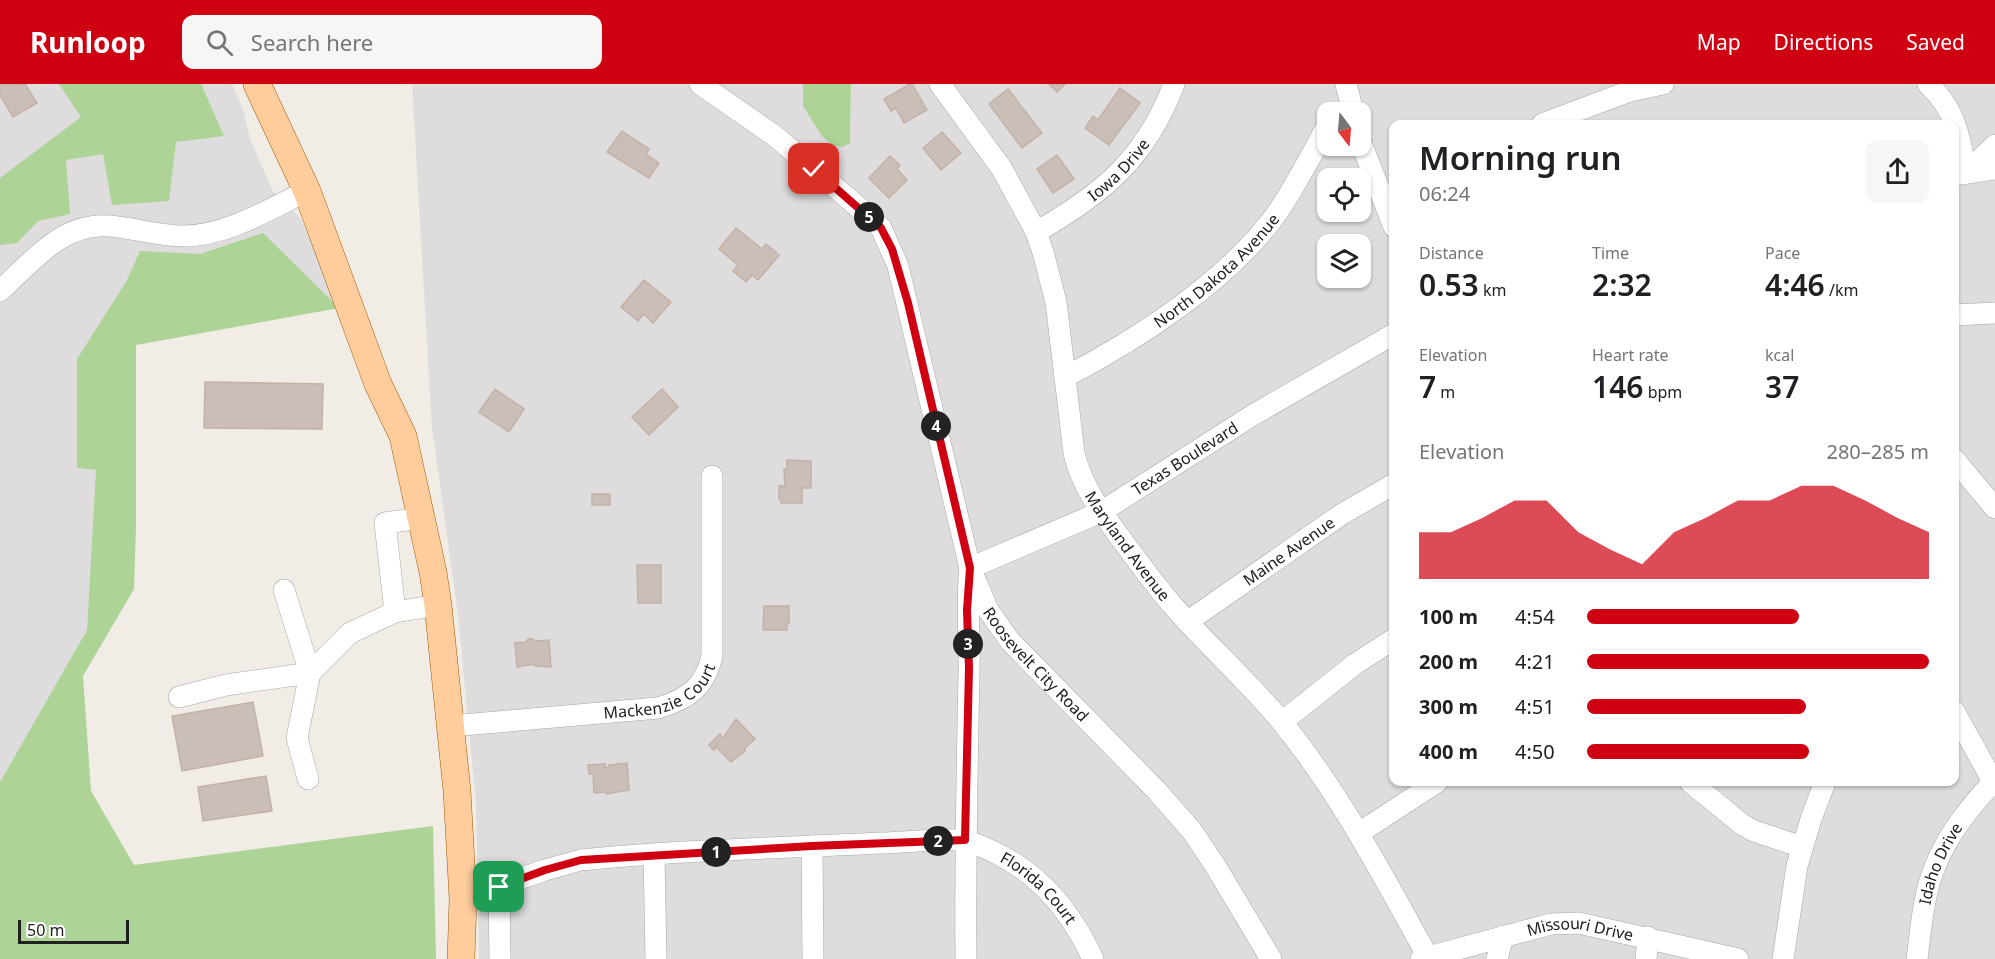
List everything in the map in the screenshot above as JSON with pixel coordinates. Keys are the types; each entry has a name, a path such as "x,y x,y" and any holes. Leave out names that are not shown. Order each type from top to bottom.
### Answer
{"main road":[{"path":"260,88 307,191 378,384 403,436 438,605 451,726 463,899 461,959"}],"street":[{"name":"Roosevelt City Road","path":"700,84 775,136 857,206 885,234 901,278 970,568 988,610 1010,641 1156,790 1192,831 1271,959"},
{"name":"Maryland Avenue","path":"940,84 993,155 1036,232 1056,302 1077,468 1088,492 1165,597 1282,722 1327,784 1359,833 1425,958"},
{"name":"Iowa Drive","path":"1036,232 1092,197 1133,159 1158,119 1174,84"},
{"path":"1553,120 1630,91 1663,84"},
{"path":"1928,84 1946,104 1954,120"},
{"path":"1339,102 1346,86"},
{"path":"1346,86 1350,102"},
{"path":"1959,136 1960,174"},
{"name":"North Dakota Avenue","path":"1065,377 1148,329 1216,277 1249,247 1276,215 1317,144"},
{"path":"1960,174 1995,145"},
{"path":"1369,156 1386,188"},
{"path":"1960,174 1995,169"},
{"path":"0,291 52,243 72,231 87,226 110,226 183,236 205,234 223,230 307,191"},
{"path":"1959,315 1995,313"},
{"name":"Texas Boulevard","path":"970,568 1101,512 1253,415 1389,337"},
{"path":"1959,465 1995,508"},
{"name":"Mackenzie Court","path":"451,726 658,708 676,702 693,691 705,678 712,656 712,476"},
{"name":"Maine Avenue","path":"1187,622 1332,520 1389,487"},
{"path":"394,612 385,523 421,518"},
{"path":"966,959 965,840 969,668 967,610 970,568"},
{"path":"284,591 309,673 297,738 308,779"},
{"path":"179,697 226,685 309,673 350,633 394,612 438,605"},
{"path":"969,668 978,642 998,627"},
{"path":"1282,722 1355,664 1389,642"},
{"path":"1959,720 1994,783"},
{"name":"Idaho Drive","path":"1917,959 1922,915 1933,869 1955,828 1968,810 1994,783"},
{"path":"1359,833 1431,786"},
{"path":"1695,786 1743,825 1802,847"},
{"path":"1783,959 1797,866 1824,786"},
{"path":"463,899 545,870 581,860 812,846 965,840"},
{"name":"Florida Court","path":"965,840 1001,856 1038,880 1054,895 1068,915 1093,959"},
{"path":"812,846 813,959"},
{"path":"654,855 656,959"},
{"path":"499,887 500,959"},
{"name":"Missouri Drive","path":"1425,958 1551,924 1579,923 1738,959"},
{"path":"1497,959 1503,936"},
{"path":"1646,959 1648,937"}],"shaded area":[{"path":"0,84 232,84 244,112 250,139 273,191 301,219 339,308 263,234 200,254 140,252 126,282 77,468 97,470 87,630 0,782"},
{"path":"412,84 803,84 803,106 850,142 851,84 1995,84 1995,959 479,959 476,803 458,615 432,427"}],"green space":[{"path":"59,84 201,84 224,136 176,142 169,201 112,205 103,154 66,160 70,214 38,221 17,243 0,245 0,178 81,117"},
{"path":"803,84 851,84 850,143 842,147 832,145 822,136 803,106"},
{"path":"263,233 339,308 136,345 134,589 83,676 91,791 134,865 433,826 436,959 0,959 0,782 87,630 96,470 77,468 77,359 126,282 140,251 200,254"}],"building":[{"path":"0,84 25,84 37,103 13,117 0,95"},
{"path":"910,84 927,110 904,123 896,108 891,111 884,99"},
{"path":"1049,84 1065,84 1057,92"},
{"path":"1120,88 1140,103 1109,145 1085,128 1093,116 1098,120"},
{"path":"1008,89 1042,133 1022,148 989,104"},
{"path":"622,131 649,149 646,154 659,163 649,178 607,152"},
{"path":"942,132 961,153 941,170 923,148"},
{"path":"1057,155 1074,179 1053,193 1037,169"},
{"path":"890,156 900,165 897,169 907,180 889,198 869,178"},
{"path":"736,228 762,249 766,244 779,255 758,280 752,275 746,282 733,271 738,265 719,249"},
{"path":"644,280 671,302 653,323 644,314 638,321 621,307"},
{"path":"205,382 323,384 322,429 204,428"},
{"path":"495,389 524,409 509,432 479,412"},
{"path":"662,389 678,407 649,435 632,417"},
{"path":"787,460 811,461 811,488 802,488 802,503 781,503 779,499 779,486 785,486 784,469 787,469"},
{"path":"592,494 610,494 610,505 592,505"},
{"path":"637,565 661,565 661,603 638,603"},
{"path":"764,606 789,606 787,630 763,630"},
{"path":"528,639 549,640 551,667 535,666 535,664 517,667 515,643 526,642"},
{"path":"253,702 263,756 182,771 172,716"},
{"path":"736,719 755,739 731,762 716,747 714,750 709,745 720,734 723,738"},
{"path":"627,763 629,790 607,794 605,792 594,793 593,774 589,774 588,765 605,764 605,768 609,765"},
{"path":"266,776 272,811 203,821 198,787"}],"route":[{"path":"499,887 564,864 610,857 965,840 969,668 967,610 970,568 908,303 892,249 881,228 814,169"}]}
